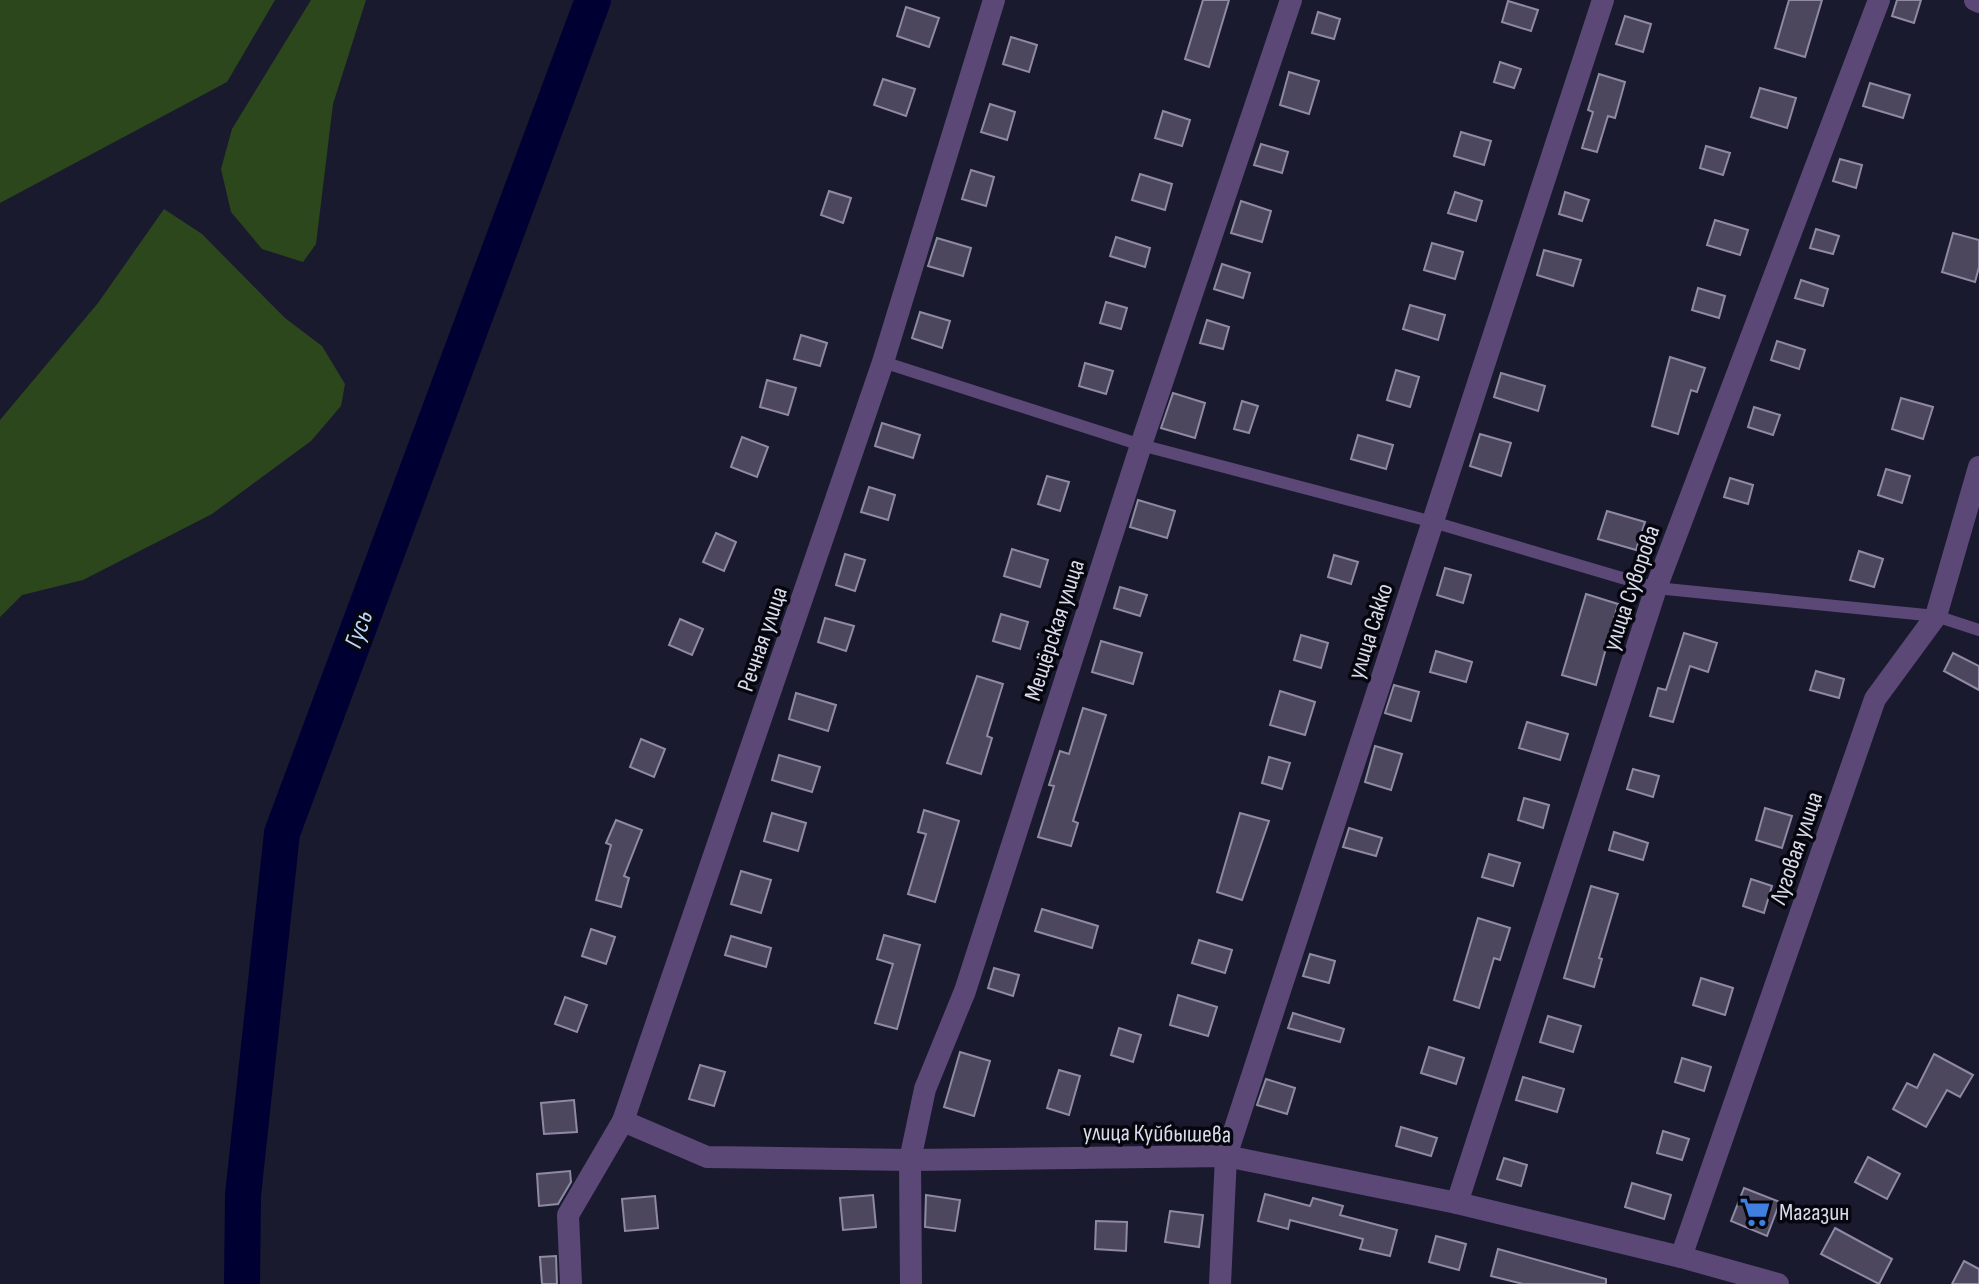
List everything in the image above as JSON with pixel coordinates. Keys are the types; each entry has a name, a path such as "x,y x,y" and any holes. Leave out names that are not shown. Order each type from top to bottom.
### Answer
{"street":[{"name":"Речная улица","path":"571,1284 568,1215 623,1121 883,362 994,0"},
{"name":"Мещёрская улица","path":"911,1284 910,1160 925,1089 965,991 1141,445 1291,0"},
{"name":"улица Сакко","path":"1220,1284 1226,1156 1603,0"},
{"name":"улица Суворова","path":"1457,1203 1656,588 1879,0"},
{"name":"Луговая улица","path":"1681,1257 1875,699 1936,616 1979,467"},
{"name":"улица Куйбышева","path":"623,1121 707,1157 910,1160 1226,1156 1457,1203 1681,1257 1778,1284"}],"lane":[{"path":"883,362 1141,445 1433,522 1656,588 1936,616 1979,630"}],"green space":[{"path":"0,0 275,0 227,82 0,203"},
{"path":"311,0 366,0 333,104 316,244 303,262 262,249 231,212 221,169 232,129"},
{"path":"164,209 202,234 285,318 322,346 345,384 341,406 311,441 212,514 83,580 22,595 0,617 0,420 98,303"}],"building":[{"path":"1203,0 1229,0 1209,67 1185,59"},
{"path":"1789,0 1822,0 1805,57 1775,48"},
{"path":"1897,0 1921,0 1914,23 1892,16"},
{"path":"1508,1 1538,10 1531,31 1502,22"},
{"path":"906,7 939,18 929,47 897,36"},
{"path":"1318,12 1340,19 1334,39 1312,33"},
{"path":"1625,16 1651,24 1643,52 1616,44"},
{"path":"1011,37 1037,45 1029,72 1003,64"},
{"path":"1500,62 1521,69 1514,88 1494,82"},
{"path":"1289,72 1319,81 1309,114 1280,105"},
{"path":"1599,74 1625,82 1615,118 1608,116 1597,152 1582,148 1593,112 1588,110"},
{"path":"883,79 915,89 906,116 874,105"},
{"path":"1870,83 1910,95 1903,118 1863,106"},
{"path":"1760,88 1796,98 1787,128 1751,117"},
{"path":"990,104 1015,112 1007,140 981,132"},
{"path":"1163,111 1190,120 1182,146 1155,138"},
{"path":"1461,132 1491,141 1484,165 1454,156"},
{"path":"1261,144 1288,152 1282,173 1254,165"},
{"path":"1706,146 1730,153 1723,175 1700,168"},
{"path":"1840,159 1862,165 1856,188 1833,181"},
{"path":"971,170 994,177 986,206 962,199"},
{"path":"1140,174 1172,184 1165,210 1132,200"},
{"path":"829,191 851,198 843,223 821,215"},
{"path":"1455,192 1482,201 1476,221 1448,213"},
{"path":"1565,192 1589,200 1582,221 1559,214"},
{"path":"1241,201 1271,211 1262,242 1231,233"},
{"path":"1715,220 1748,230 1740,255 1707,245"},
{"path":"1816,229 1839,236 1833,254 1810,248"},
{"path":"1953,233 1979,240 1979,267 1975,282 1942,272"},
{"path":"1116,237 1150,248 1145,267 1110,256"},
{"path":"937,238 971,248 963,276 928,266"},
{"path":"1432,243 1463,252 1455,279 1424,270"},
{"path":"1544,250 1581,260 1573,286 1537,275"},
{"path":"1222,264 1250,273 1243,298 1214,289"},
{"path":"1801,280 1828,289 1823,306 1795,298"},
{"path":"1698,288 1725,296 1719,318 1692,310"},
{"path":"1106,302 1127,308 1121,329 1100,323"},
{"path":"1410,305 1445,315 1438,340 1403,329"},
{"path":"920,312 950,321 942,348 912,338"},
{"path":"1207,320 1229,327 1223,349 1200,343"},
{"path":"801,335 827,343 820,366 794,359"},
{"path":"1777,341 1805,350 1799,369 1771,360"},
{"path":"1670,357 1705,368 1697,392 1691,390 1678,434 1652,426"},
{"path":"1085,363 1113,371 1106,394 1079,386"},
{"path":"1396,370 1419,377 1410,407 1387,400"},
{"path":"1501,373 1545,386 1538,411 1494,397"},
{"path":"767,380 796,388 788,415 760,407"},
{"path":"1173,393 1205,403 1195,438 1161,428"},
{"path":"1901,398 1933,407 1923,439 1892,429"},
{"path":"1242,401 1258,406 1249,433 1234,429"},
{"path":"1754,407 1780,415 1773,435 1748,427"},
{"path":"882,423 920,435 913,458 875,446"},
{"path":"1480,434 1511,443 1501,476 1470,466"},
{"path":"1358,435 1393,445 1386,469 1351,459"},
{"path":"742,437 768,447 757,477 731,467"},
{"path":"1886,469 1910,476 1902,503 1878,495"},
{"path":"1047,476 1069,482 1060,511 1038,504"},
{"path":"1730,478 1753,485 1748,504 1724,497"},
{"path":"869,487 895,495 888,520 861,512"},
{"path":"1138,500 1175,511 1167,538 1130,527"},
{"path":"1607,511 1645,522 1636,550 1598,539"},
{"path":"716,533 736,542 724,571 703,562"},
{"path":"1012,549 1048,560 1040,587 1004,576"},
{"path":"1859,551 1883,559 1874,587 1850,580"},
{"path":"845,554 865,560 855,591 836,585"},
{"path":"1334,555 1358,562 1351,584 1328,577"},
{"path":"1445,568 1471,575 1463,603 1437,595"},
{"path":"1120,587 1147,595 1140,616 1114,608"},
{"path":"1586,594 1618,604 1596,685 1562,675"},
{"path":"1001,614 1028,622 1020,649 993,641"},
{"path":"825,618 854,626 846,651 818,642"},
{"path":"680,619 703,629 692,655 669,645"},
{"path":"1684,633 1717,643 1708,672 1690,666 1673,722 1650,716 1658,688 1666,690"},
{"path":"1301,635 1328,643 1321,668 1294,660"},
{"path":"1101,641 1142,653 1133,684 1092,672"},
{"path":"1436,651 1472,662 1466,682 1430,672"},
{"path":"1953,653 1979,666 1979,690 1944,671"},
{"path":"1816,671 1844,679 1839,698 1810,690"},
{"path":"977,676 1003,684 987,736 992,738 981,774 947,763"},
{"path":"1394,685 1419,692 1411,721 1385,713"},
{"path":"1280,691 1315,702 1305,735 1270,725"},
{"path":"796,693 836,705 828,731 789,719"},
{"path":"1083,708 1106,715 1073,821 1078,823 1071,846 1038,837 1054,786 1049,785 1060,751 1069,754"},
{"path":"1527,722 1568,734 1560,760 1519,748"},
{"path":"641,739 665,749 654,777 630,767"},
{"path":"1375,746 1402,754 1391,790 1365,782"},
{"path":"779,755 820,767 812,792 772,780"},
{"path":"1269,757 1290,763 1282,789 1262,783"},
{"path":"1633,769 1659,776 1653,797 1627,789"},
{"path":"1524,798 1549,805 1543,828 1518,820"},
{"path":"1765,808 1792,816 1782,848 1756,840"},
{"path":"924,810 959,821 935,902 908,894 926,834 918,832"},
{"path":"772,813 806,823 798,851 764,841"},
{"path":"1240,813 1269,821 1242,900 1217,892"},
{"path":"616,820 642,830 624,876 629,878 621,907 596,900 611,845 606,843"},
{"path":"1349,828 1382,838 1376,856 1343,847"},
{"path":"1614,832 1648,843 1643,860 1609,850"},
{"path":"1489,854 1520,863 1513,886 1482,877"},
{"path":"741,871 771,880 761,913 731,904"},
{"path":"1751,879 1772,886 1764,913 1743,906"},
{"path":"1591,886 1618,894 1599,958 1602,959 1594,987 1564,978"},
{"path":"1042,909 1098,926 1092,948 1035,931"},
{"path":"1478,918 1510,928 1500,960 1494,958 1479,1008 1454,1000"},
{"path":"591,929 615,937 606,964 582,956"},
{"path":"884,935 920,945 897,1029 875,1023 893,964 877,959"},
{"path":"731,936 771,948 766,967 725,955"},
{"path":"1199,940 1232,950 1225,973 1192,963"},
{"path":"1310,954 1335,961 1329,983 1303,976"},
{"path":"994,968 1019,975 1013,996 988,988"},
{"path":"1701,978 1733,988 1725,1015 1693,1005"},
{"path":"1178,995 1217,1007 1208,1036 1170,1025"},
{"path":"565,997 587,1005 577,1032 555,1024"},
{"path":"1293,1013 1344,1029 1340,1042 1288,1028"},
{"path":"1548,1016 1581,1026 1573,1052 1540,1042"},
{"path":"1119,1028 1141,1035 1133,1062 1111,1055"},
{"path":"1429,1047 1464,1058 1456,1084 1421,1073"},
{"path":"960,1052 990,1061 974,1116 944,1107"},
{"path":"1934,1054 1973,1075 1960,1097 1947,1090 1926,1127 1893,1109 1907,1083 1917,1088"},
{"path":"1682,1058 1711,1067 1704,1091 1675,1082"},
{"path":"700,1065 725,1072 714,1106 689,1099"},
{"path":"1059,1070 1080,1076 1069,1115 1047,1108"},
{"path":"1523,1077 1564,1089 1557,1112 1516,1100"},
{"path":"1266,1079 1295,1088 1287,1114 1257,1105"},
{"path":"574,1100 577,1132 544,1134 541,1103"},
{"path":"1401,1127 1437,1138 1431,1156 1396,1146"},
{"path":"1663,1131 1689,1139 1682,1160 1657,1153"},
{"path":"1868,1157 1900,1174 1887,1199 1855,1182"},
{"path":"1504,1158 1527,1165 1521,1186 1497,1179"},
{"path":"570,1171 571,1182 558,1204 539,1206 537,1174"},
{"path":"1632,1183 1671,1195 1664,1219 1625,1207"},
{"name":"Магазин","path":"1744,1188 1780,1202 1767,1236 1731,1221"},
{"path":"1265,1194 1310,1206 1313,1198 1343,1206 1340,1215 1397,1230 1390,1256 1360,1249 1363,1239 1290,1220 1288,1229 1258,1221"},
{"path":"873,1195 876,1227 843,1230 840,1198"},
{"path":"926,1195 960,1200 955,1231 925,1227"},
{"path":"655,1196 658,1228 625,1231 622,1199"},
{"path":"1170,1211 1203,1215 1199,1247 1165,1242"},
{"path":"1096,1221 1127,1222 1126,1251 1095,1249"},
{"path":"1835,1228 1892,1259 1879,1284 1821,1254"},
{"path":"1436,1236 1466,1244 1459,1270 1429,1262"},
{"path":"1498,1249 1606,1279 1606,1284 1523,1284 1491,1276"},
{"path":"556,1256 557,1284 542,1284 540,1257"},
{"path":"1964,1261 1979,1269 1979,1284 1952,1284"}],"waterway":[{"name":"Гусь","path":"242,1284 243,1195 282,833 593,0"}],"place":[{"name":"Магазин","path":"1755,1212"}]}
